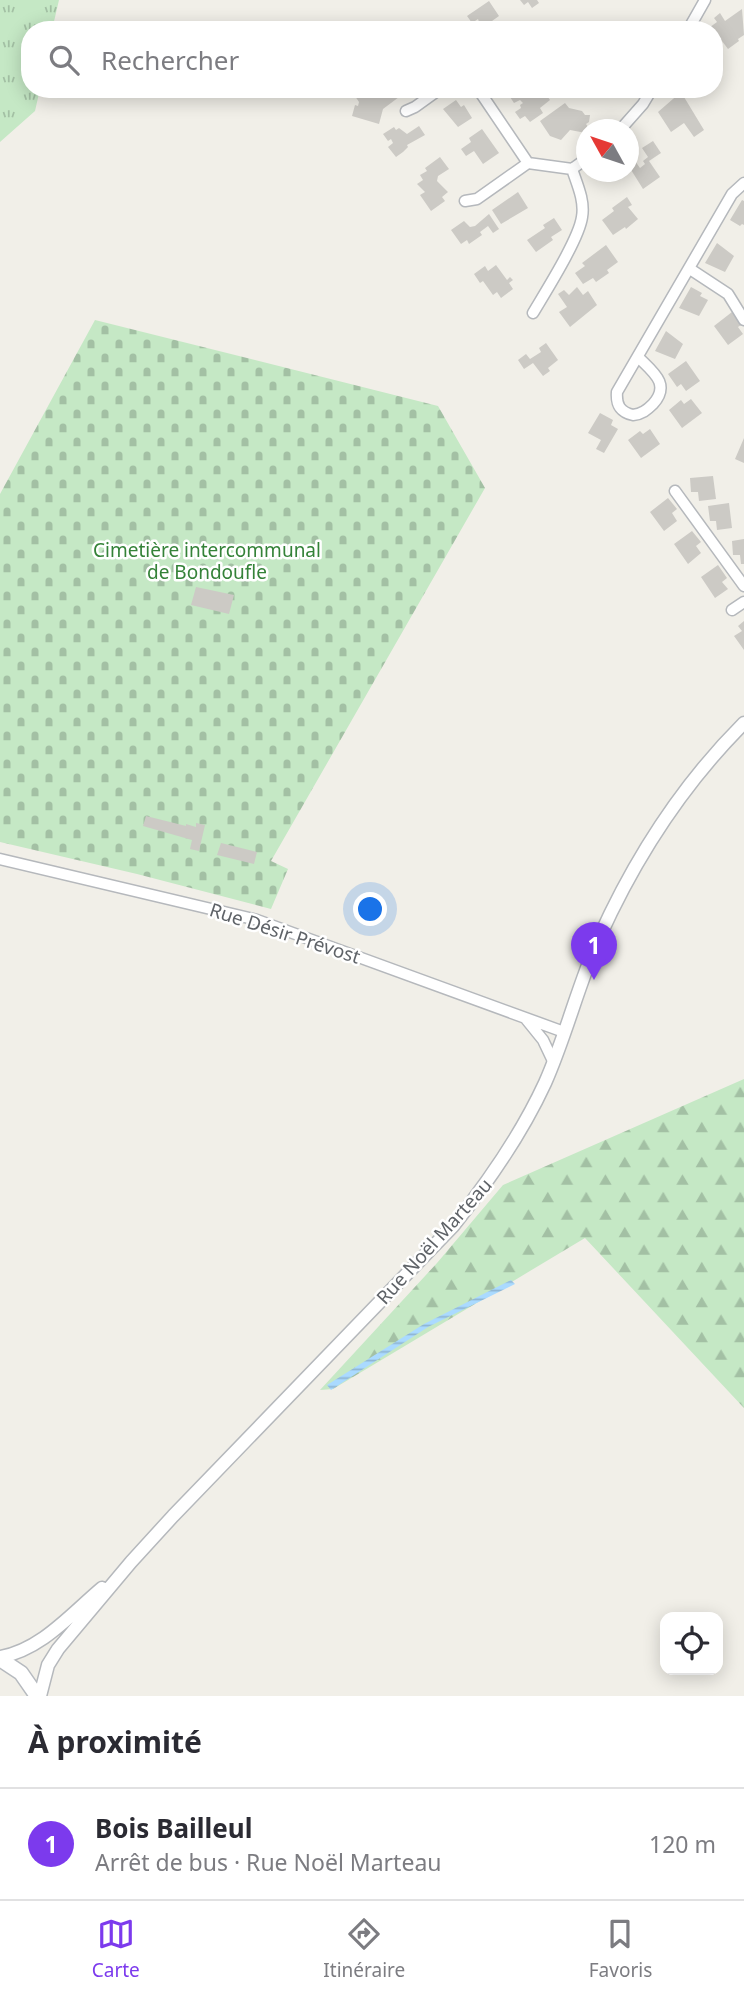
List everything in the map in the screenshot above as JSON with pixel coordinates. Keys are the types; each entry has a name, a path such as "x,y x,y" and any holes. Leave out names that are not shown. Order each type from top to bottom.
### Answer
{"main road":[{"path":"0,1658 21,1673 38,1696"}],"street":[{"path":"693,21 705,0"},
{"path":"405,111 428,98"},
{"path":"484,98 528,163"},
{"path":"630,119 647,98"},
{"path":"465,201 477,199 528,163 572,169 576,166"},
{"path":"533,313 582,218 583,208 572,169"},
{"path":"638,357 661,380 662,386 648,410 633,415 620,409 616,402 617,393 732,194 744,183"},
{"path":"690,269 729,294 744,320"},
{"path":"675,491 744,586"},
{"path":"732,610 744,602"},
{"name":"Rue Noël Marteau","path":"38,1696 48,1665 58,1649 131,1562 453,1226 486,1185 508,1151 545,1082 598,941 646,847 695,777 744,723"},
{"name":"Rue Désir Prévost","path":"0,859 257,920 564,1032"},
{"path":"524,1017 537,1031 553,1061"},
{"name":"Rue Noël Marteau","path":"0,1658 26,1649 43,1639 131,1562"}],"green space":[{"path":"0,0 59,0 54,21 21,21 21,98 38,98 35,111 0,142"},
{"name":"Cimetière intercommunal de Bondoufle","path":"95,320 438,406 485,488 271,861 288,869 271,909 0,842 0,494"},
{"path":"744,1079 744,1408 585,1238 333,1389 320,1390 437,1263 503,1185"}],"water":[{"path":"511,1280 515,1284 428,1327 331,1390 327,1385 424,1324"}],"building":[{"path":"520,0 537,0 539,3 532,8 528,2 524,5"},
{"path":"489,1 499,16 492,21 471,21 467,16"},
{"path":"742,9 744,35 728,49 723,42 723,21 716,21 714,18 720,13 725,21"},
{"path":"356,98 398,98 383,109 379,124 352,116 355,105 358,106"},
{"path":"511,98 550,100 540,108 543,113 530,122 525,116 520,119 515,112 523,103 520,100 514,103"},
{"path":"674,98 685,98 704,130 694,137 684,123 671,132 658,112"},
{"path":"456,100 461,107 464,105 472,118 458,127 443,109"},
{"path":"565,103 569,108 590,115 589,119 576,119 576,131 570,130 561,140 550,136 540,121"},
{"path":"419,126 425,135 407,145 396,157 388,147 393,143 391,139 388,141 383,134 394,127 407,134"},
{"path":"482,129 499,153 483,164 474,151 466,156 461,149 471,142 469,138"},
{"path":"653,141 661,153 649,161 660,177 643,189 639,182 639,167 645,164 643,161 648,157 642,148"},
{"path":"440,157 449,169 438,176 437,181 448,192 442,197 445,201 431,211 420,195 425,192 417,184 423,180 420,175 427,171 425,168"},
{"path":"518,192 528,208 501,224 492,210"},
{"path":"627,197 632,205 628,207 638,219 613,235 602,220"},
{"path":"742,200 744,225 740,226 730,220"},
{"path":"489,214 499,229 493,233 488,226 480,232 482,235 469,244 467,240 461,244 451,230 464,221 470,227 475,226"},
{"path":"554,218 562,230 536,252 527,240"},
{"path":"717,243 734,256 725,272 705,263"},
{"path":"606,245 618,262 596,282 593,278 583,284 575,273 585,266 582,263"},
{"path":"496,265 507,280 510,277 513,280 509,283 513,289 501,298 497,292 493,295 474,274 485,266 488,271"},
{"path":"577,287 583,295 588,291 597,305 570,327 559,312 567,307 558,294 564,290 569,295"},
{"path":"691,287 708,300 699,316 679,308"},
{"path":"732,312 741,325 738,327 743,334 728,345 714,326"},
{"path":"666,331 683,344 675,359 655,351"},
{"path":"546,343 558,360 548,368 550,371 543,376 533,363 524,369 518,360 526,354 530,359 541,352 539,348"},
{"path":"686,361 700,381 686,391 681,384 677,387 668,374"},
{"path":"691,399 702,413 682,428 669,410 681,400 684,404"},
{"path":"600,413 613,420 611,425 618,429 604,453 596,449 601,440 588,433"},
{"path":"650,429 660,444 641,458 628,440 640,431 643,434"},
{"path":"744,438 744,463 735,459"},
{"path":"713,476 716,499 699,501 698,492 691,492 690,478"},
{"path":"668,498 677,509 672,513 677,521 664,531 650,512"},
{"path":"729,503 732,528 717,530 716,521 710,521 708,506"},
{"path":"692,531 701,542 696,546 701,553 688,564 674,544"},
{"path":"744,539 744,564 741,564 740,555 733,555 732,541"},
{"path":"718,565 727,578 722,582 728,589 715,598 701,577"},
{"path":"196,587 234,595 229,614 191,605"},
{"path":"744,621 744,650 734,636 742,631 738,626"},
{"path":"146,816 186,826 196,827 196,823 205,825 199,851 190,849 192,840 143,826"},
{"path":"221,843 257,852 254,864 217,855"}],"place":[{"name":"Bois Bailleul","path":"594,980"}]}
